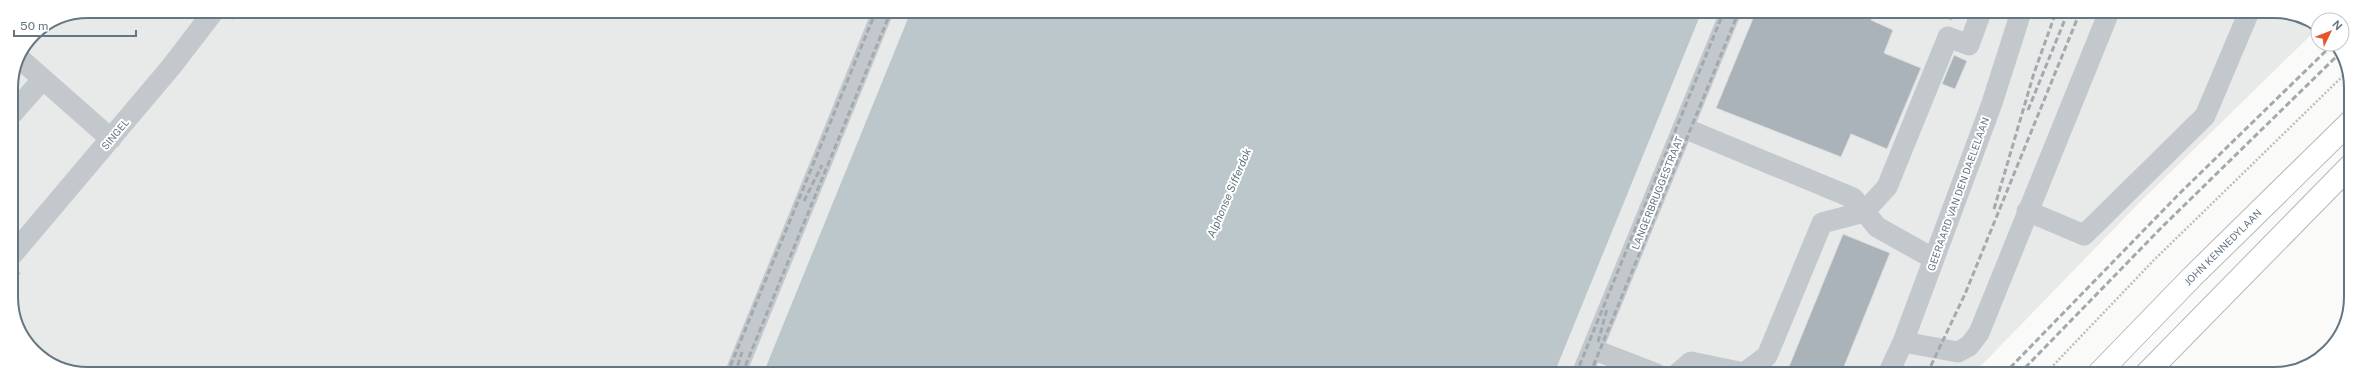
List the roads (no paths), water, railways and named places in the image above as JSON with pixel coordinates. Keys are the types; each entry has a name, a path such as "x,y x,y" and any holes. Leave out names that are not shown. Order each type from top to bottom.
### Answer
{"highway":[{"name":"JOHN KENNEDYLAAN","path":"2105,367 2192,276 2344,128"},
{"path":"2153,367 2344,172"}],"street":[{"name":"SINGEL","path":"18,248 172,67 209,18"},
{"path":"738,367 880,18"},
{"name":"LANGERBRUGGESTRAAT","path":"1585,367 1729,18"},
{"path":"1752,367 1767,356 1822,223 1864,212 1887,187 1948,37 1969,45 1979,18"},
{"name":"GEERAARD VAN DEN DAELELAAN","path":"1891,367 1903,342 1992,103 2019,18"},
{"path":"1903,342 1958,352 1970,346 1979,334 2027,211 2107,18"},
{"path":"2027,211 2084,235 2205,116 2246,18"},
{"path":"23,61 110,139"},
{"path":"18,107 43,79"},
{"path":"1684,128 1853,198 1877,227 1934,259"},
{"path":"1592,349 1639,367"},
{"path":"1685,367 1691,362 1715,367"}],"water":[{"name":"Alphonse Sifferdok","path":"908,18 1699,18 1557,367 766,367"}],"railway":[{"path":"730,367 873,18"},
{"path":"745,367 888,18"},
{"path":"1579,367 1721,18"},
{"path":"1593,367 1736,18"},
{"path":"1994,209 2034,73 2054,18"},
{"path":"2028,110 2066,18"},
{"path":"1930,367 1965,294 2078,18"},
{"path":"2011,367 2180,193 2325,52"},
{"path":"2026,367 2162,227 2337,56"},
{"path":"804,201 822,165"},
{"path":"1598,342 1607,309"},
{"path":"737,367 742,352"}]}
